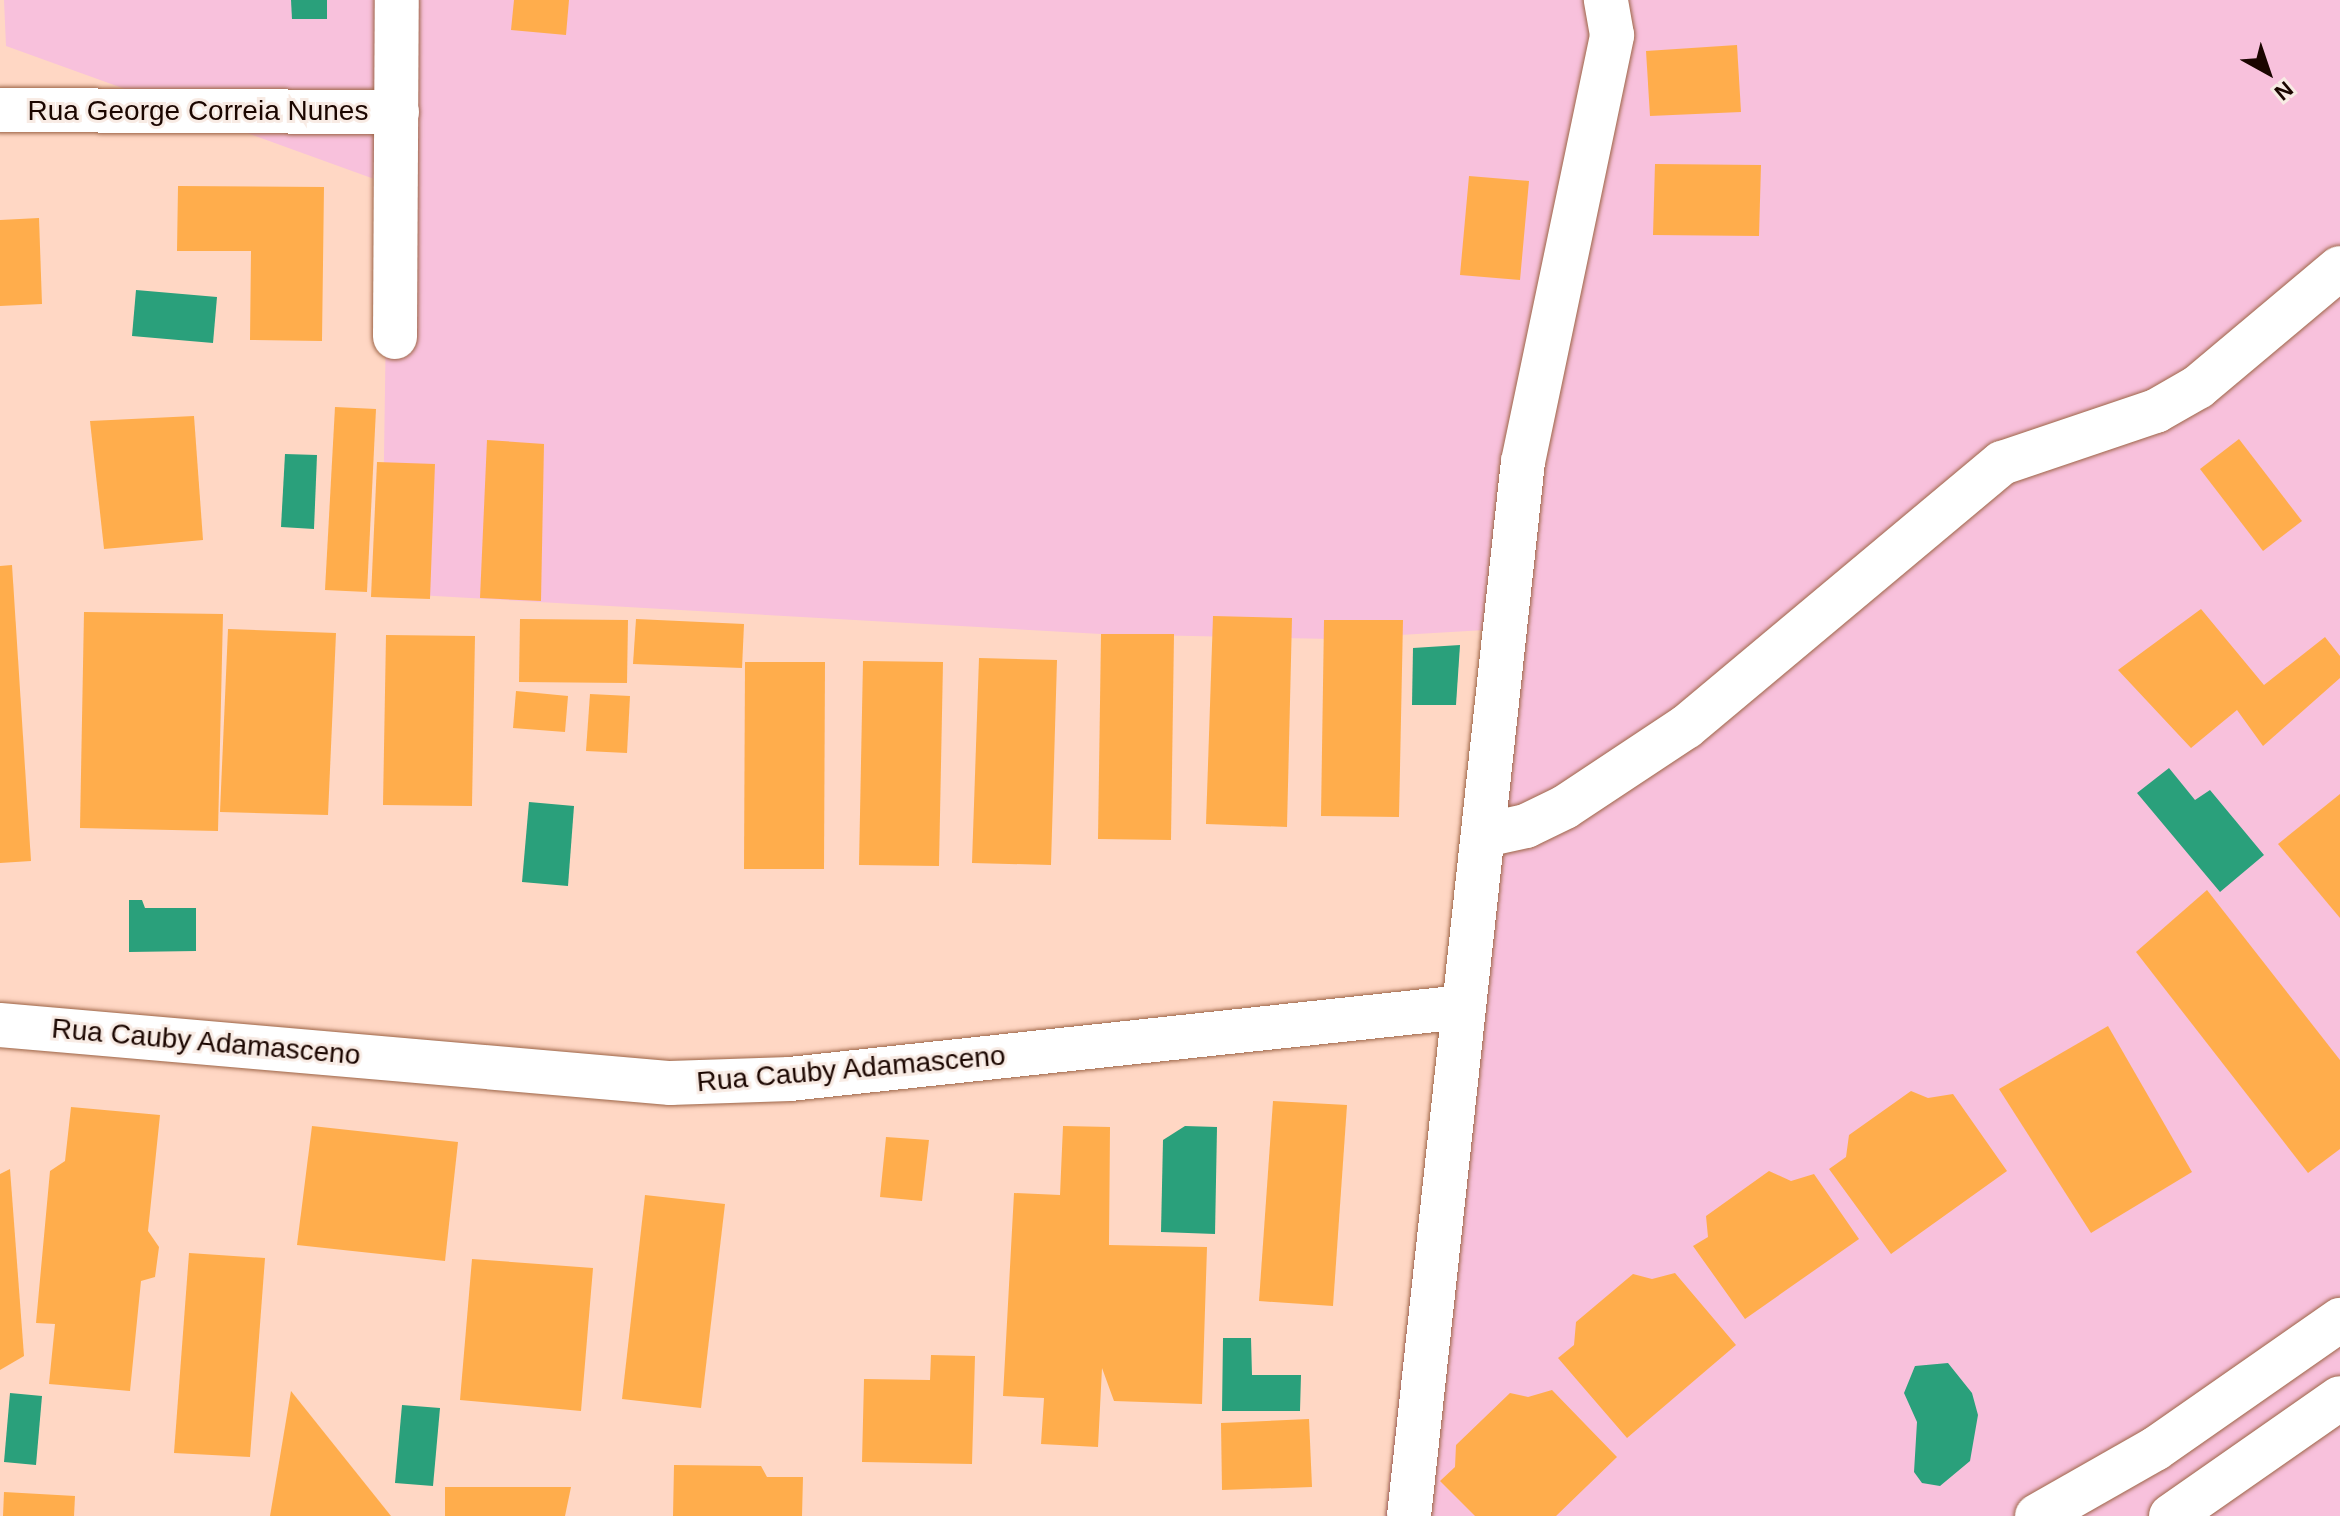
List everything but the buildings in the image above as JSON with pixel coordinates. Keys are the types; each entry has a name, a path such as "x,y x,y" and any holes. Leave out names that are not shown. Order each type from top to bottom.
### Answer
{"street":[{"path":"395,337 397,0"},
{"path":"1409,1516 1523,462 1612,35 1606,0"},
{"name":"Rua George Correia Nunes","path":"0,110 397,112"},
{"path":"1485,835 1526,826 1565,807 1686,727 2002,463 2156,411 2198,387 2340,268"},
{"name":"Rua Cauby Adamasceno","path":"0,1025 670,1083 790,1079 1463,1007"},
{"path":"2037,1516 2155,1449 2340,1320"},
{"path":"2171,1516 2340,1398"}],"shaded area":[{"path":"4,0 2340,0 2340,1516 1385,1516 1485,630 1332,639 1101,634 382,593 388,184 6,46"},
{"path":"291,0 327,0 327,19 292,19"},
{"path":"136,290 217,297 213,343 132,336"},
{"path":"285,454 317,455 314,529 281,527"},
{"path":"1460,645 1456,705 1412,705 1413,648"},
{"path":"2169,768 2195,800 2210,790 2264,855 2220,892 2137,793"},
{"path":"529,802 574,806 568,886 522,882"},
{"path":"129,900 142,900 145,908 196,908 196,951 129,952"},
{"path":"1185,1126 1217,1127 1215,1234 1161,1232 1163,1140"},
{"path":"1223,1338 1251,1338 1252,1375 1301,1375 1300,1411 1222,1411"},
{"path":"1948,1363 1972,1393 1978,1415 1970,1461 1940,1486 1922,1483 1914,1472 1917,1422 1904,1393 1915,1366"},
{"path":"10,1393 42,1396 36,1465 4,1462"},
{"path":"402,1405 440,1408 433,1486 395,1483"}]}
